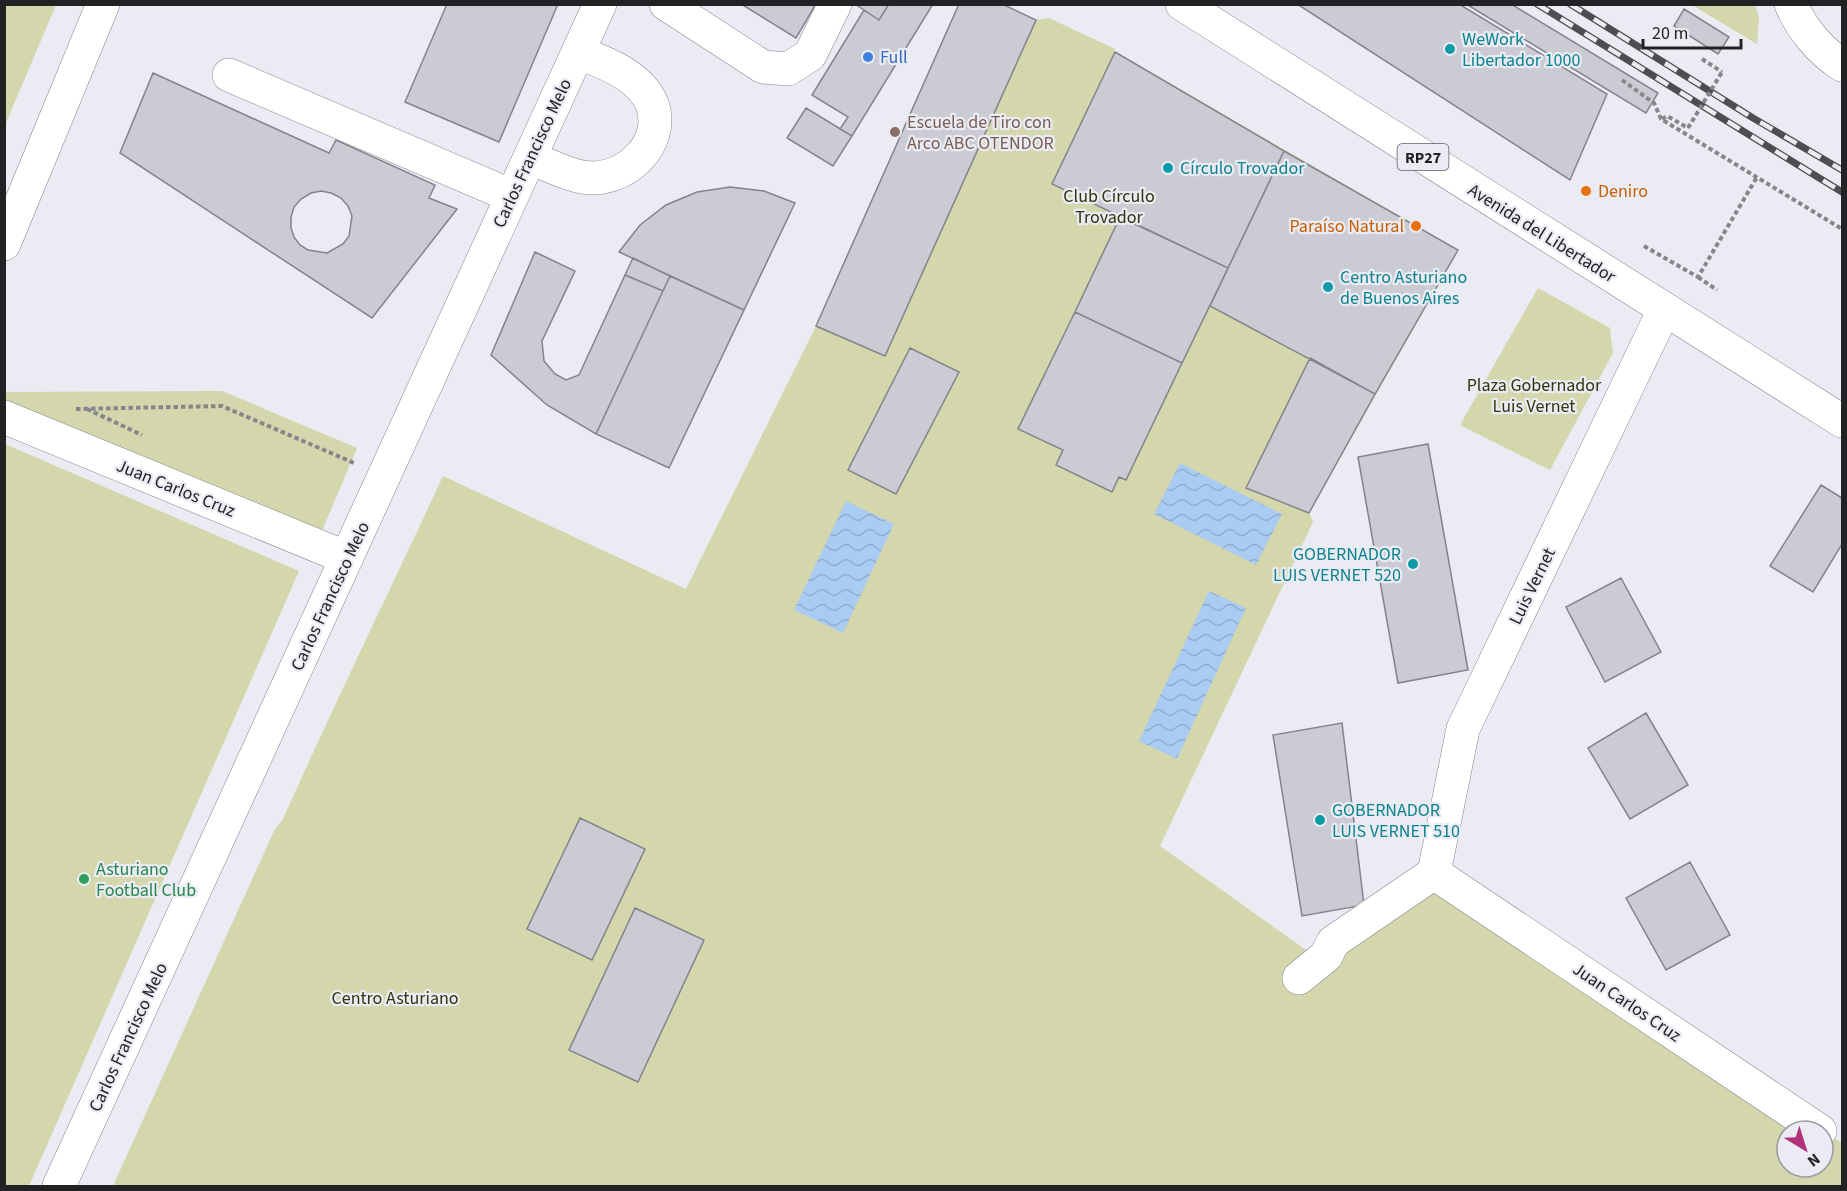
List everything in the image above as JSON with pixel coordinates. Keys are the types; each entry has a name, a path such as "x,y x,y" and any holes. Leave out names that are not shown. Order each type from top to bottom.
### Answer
{"street":[{"path":"4,244 103,4"},
{"path":"666,4 763,67 788,69 810,55 835,4"},
{"name":"Avenida del Libertador","path":"1182,4 1842,421"},
{"path":"1791,4 1797,18 1827,55 1842,65"},
{"name":"Carlos Francisco Melo","path":"59,1186 578,52 606,5"},
{"path":"530,158 582,178 602,177 622,172 638,158 651,141 656,121 651,103 633,80 610,65 578,52"},
{"path":"229,75 512,196"},
{"name":"Luis Vernet","path":"1434,873 1463,729 1664,310"},
{"name":"Juan Carlos Cruz","path":"4,417 347,558"},
{"path":"1299,978 1326,956 1333,942 1434,873"},
{"name":"Juan Carlos Cruz","path":"1434,873 1803,1119"}],"path":[{"path":"1661,119 1667,116 1688,128 1722,72 1702,59"},
{"path":"1622,80 1654,103 1661,119 1842,229"},
{"path":"1698,277 1757,177"},
{"path":"1644,246 1717,290"},
{"path":"74,409 222,406 384,476"}],"green space":[{"path":"959,4 1002,5 1036,20 1049,18 1115,49 1114,51 1458,250 1309,513 1313,522 1160,846 1320,960 1434,873 1806,1119 1775,1119 1775,1179 1835,1179 1835,1138 1842,1143 1842,1186 113,1186 275,829 283,819 443,476 686,589 816,326"},
{"path":"4,5 56,5 5,125"},
{"path":"1692,5 1755,5 1759,18 1757,44"},
{"name":"Plaza Gobernador Luis Vernet","path":"1538,288 1610,328 1613,353 1550,470 1460,425"},
{"path":"222,391 357,448 321,533 5,401 4,392"},
{"name":"Asturiano Football Club","path":"5,444 299,571 29,1186 4,1186"}],"water":[{"path":"1180,463 1282,514 1256,565 1154,514"},
{"path":"846,501 894,524 843,633 794,610"},
{"path":"1209,591 1246,608 1177,759 1139,741"}],"building":[{"path":"447,4 558,4 499,142 405,102"},
{"path":"741,4 816,4 796,38"},
{"path":"855,4 889,4 879,20"},
{"name":"Full","path":"889,4 933,4 852,136 840,129 848,117 812,95 864,10 879,20"},
{"path":"959,4 1002,4 1036,20 885,356 816,326"},
{"name":"WeWork Libertador 1000","path":"1297,4 1459,4 1607,94 1570,180"},
{"path":"1466,4 1511,4 1658,93 1646,113"},
{"path":"1684,9 1729,37 1718,54 1674,26"},
{"name":"Círculo Trovador","path":"1115,52 1284,151 1228,268 1052,184"},
{"path":"153,73 329,153 336,140 435,185 429,198 457,209 372,318 120,153","holes":["321,191 341,198 348,206 352,216 349,236 343,244 327,253 308,250 300,245 291,228 294,207 311,193"]},
{"path":"806,108 852,136 833,166 787,138"},
{"name":"Centro Asturiano de Buenos Aires","path":"1284,151 1458,250 1375,394 1210,306"},
{"path":"730,187 764,191 795,203 744,310 619,252 640,225 666,205 697,192"},
{"path":"1120,217 1228,268 1182,363 1075,312"},
{"path":"535,252 575,271 542,341 544,361 555,374 566,380 579,375 625,275 663,291 596,434 547,405 491,355"},
{"path":"633,258 670,276 663,291 625,275"},
{"path":"670,276 744,310 669,468 596,434"},
{"path":"1075,312 1182,363 1126,480 1119,477 1112,492 1056,465 1063,450 1018,429"},
{"path":"910,348 959,372 896,494 848,470"},
{"path":"1310,358 1375,394 1309,513 1246,488"},
{"name":"GOBERNADOR LUIS VERNET 520","path":"1428,444 1468,670 1398,683 1358,457"},
{"path":"1821,485 1842,498 1842,544 1813,592 1770,566"},
{"path":"1621,578 1661,652 1605,682 1566,607"},
{"path":"1646,713 1688,785 1630,819 1588,748"},
{"name":"GOBERNADOR LUIS VERNET 510","path":"1342,723 1364,905 1302,916 1273,735"},
{"path":"580,818 645,849 592,960 527,929"},
{"path":"1690,862 1730,935 1666,970 1626,898"},
{"path":"635,908 704,940 638,1082 569,1050"}],"railway":[{"path":"1537,4 1842,192"},
{"path":"1570,4 1753,118 1842,170"}],"place":[{"name":"WeWork Libertador 1000","path":"1450,49"},
{"name":"Full","path":"868,57"},
{"name":"Escuela de Tiro con Arco ABC OTENDOR","path":"895,132"},
{"name":"Círculo Trovador","path":"1168,168"},
{"name":"Deniro","path":"1586,191"},
{"name":"Paraíso Natural","path":"1416,226"},
{"name":"Centro Asturiano de Buenos Aires","path":"1328,287"},
{"name":"GOBERNADOR LUIS VERNET 520","path":"1413,564"},
{"name":"GOBERNADOR LUIS VERNET 510","path":"1320,820"},
{"name":"Asturiano Football Club","path":"84,879"}],"park label":[{"name":"Club Círculo Trovador","path":"1109,206"},
{"name":"Centro Asturiano","path":"395,998"}]}
